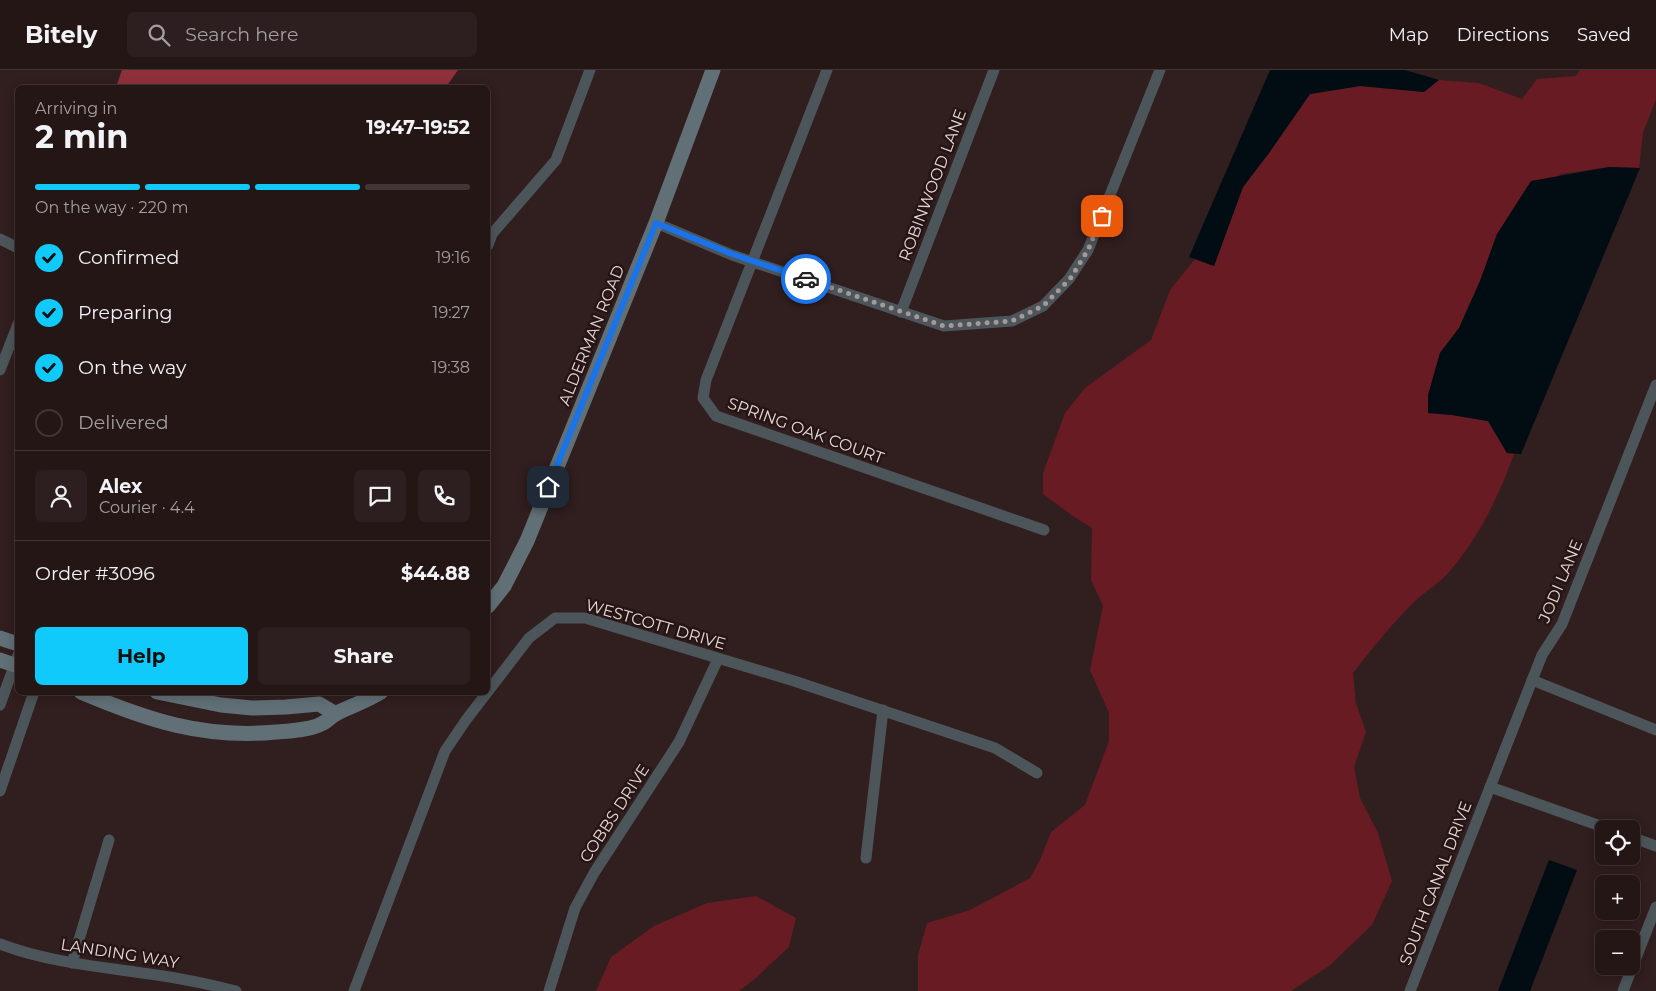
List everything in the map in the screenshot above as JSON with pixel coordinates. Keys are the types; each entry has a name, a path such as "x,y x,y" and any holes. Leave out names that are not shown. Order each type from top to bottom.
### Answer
{"street":[{"path":"490,240 492,234 556,160 590,70"},
{"name":"ALDERMAN ROAD","path":"490,604 504,586 527,541 656,223 713,70"},
{"name":"SPRING OAK COURT","path":"827,70 706,380 703,398 716,416 1044,530"},
{"name":"ROBINWOOD LANE","path":"901,312 994,70"},
{"path":"656,223 753,261 944,326 1012,321 1043,306 1070,279 1088,250 1160,70"},
{"path":"0,239 15,246"},
{"path":"0,370 15,332"},
{"name":"JODI LANE","path":"1490,787 1542,655 1562,624 1656,385"},
{"name":"WESTCOTT DRIVE","path":"490,689 529,638 555,618 585,618 883,710 995,748 1037,773"},
{"path":"0,638 15,643"},
{"name":"COBBS DRIVE","path":"549,991 576,908 594,873 679,742 718,659"},
{"path":"0,660 15,662"},
{"path":"0,705 15,667"},
{"path":"1532,680 1656,730"},
{"path":"0,791 33,695"},
{"path":"89,695 150,719 185,728 254,734 290,731 321,724 336,714 377,695"},
{"path":"171,695 213,704 252,708 320,704 336,714"},
{"name":"WESTCOTT DRIVE","path":"354,991 446,751 485,695"},
{"path":"866,858 883,710"},
{"path":"1490,787 1595,824"},
{"name":"SOUTH CANAL DRIVE","path":"1410,991 1490,787"},
{"path":"72,963 109,840"},
{"path":"1640,840 1656,846"},
{"path":"1623,991 1656,906"},
{"name":"LANDING WAY","path":"0,944 72,963 202,982 236,991"}],"shaded area":[{"path":"122,70 458,70 447,85 117,85"},
{"path":"1270,70 1405,70 1439,80 1424,92 1360,86 1310,94 1243,187 1214,266 1189,257"},
{"path":"1580,70 1656,70 1656,99 1643,133 1639,168 1609,167 1561,174 1497,234 1480,281 1459,328 1440,353 1428,395 1428,413 1488,421 1507,453 1514,454 1487,516 1460,558 1446,575 1405,611 1353,673 1356,703 1366,732 1354,767 1360,798 1378,833 1392,881 1372,925 1329,966 1291,991 918,991 918,955 927,923 970,910 1030,878 1040,860 1051,832 1085,805 1109,741 1109,713 1090,670 1103,606 1091,580 1092,528 1043,494 1043,473 1065,413 1085,388 1151,340 1170,290 1195,259 1214,266 1243,187 1310,94 1360,86 1424,92 1438,80 1479,83 1522,99 1537,79 1576,76"},
{"path":"1609,167 1640,168 1521,454 1507,453 1488,421 1428,413 1428,395 1440,353 1459,328 1480,281 1497,234 1531,181"},
{"path":"1549,860 1577,870 1530,991 1498,991"},
{"path":"756,896 796,918 789,947 739,991 596,991 611,957 654,926 707,903"}],"way so far":[{"path":"806,279 944,326 1012,321 1043,306 1070,279 1088,250 1102,216"}],"route":[{"path":"548,487 656,223 732,254 806,279"}]}
